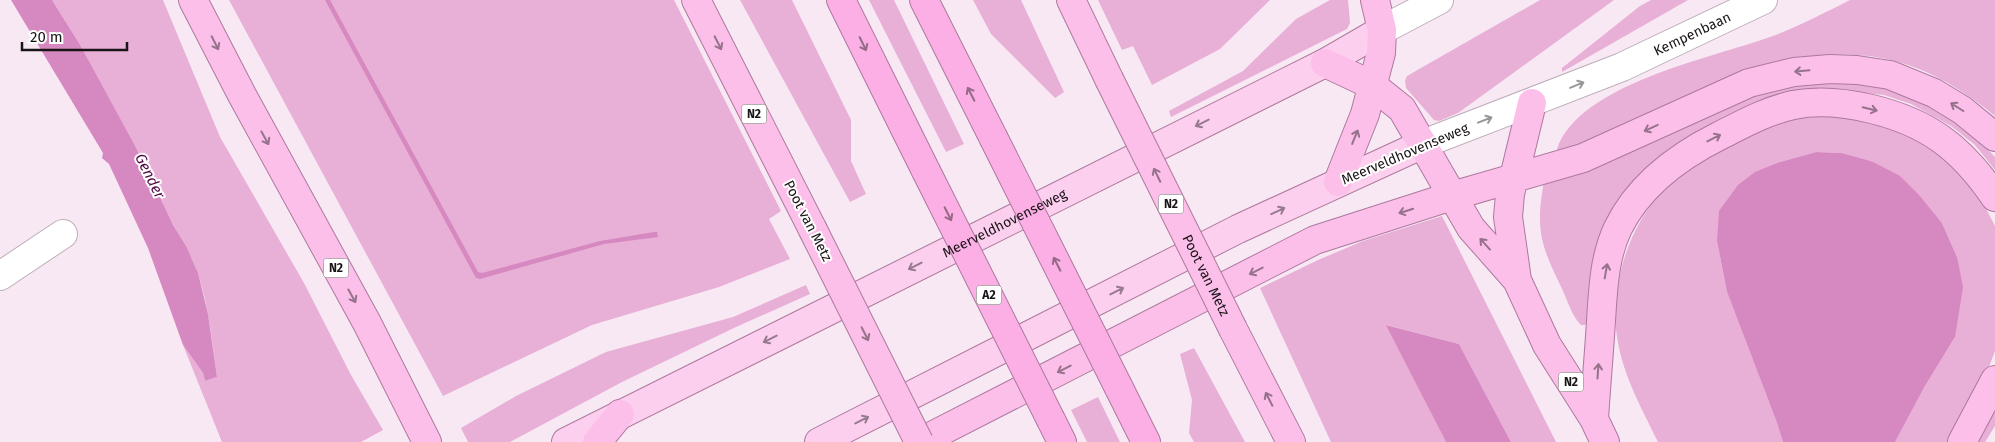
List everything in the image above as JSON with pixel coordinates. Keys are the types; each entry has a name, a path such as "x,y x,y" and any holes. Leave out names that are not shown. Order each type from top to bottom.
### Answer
{"highway":[{"name":"N2","path":"193,0 242,95 367,323 426,442"},
{"name":"Poot van Metz","path":"696,0 919,442"},
{"name":"A2","path":"842,0 1056,431"},
{"path":"924,0 1146,442"},
{"name":"Poot van Metz","path":"1071,0 1233,329 1291,442"},
{"path":"1338,182 1365,114 1381,53 1382,30 1375,0"},
{"path":"1325,63 1372,85 1402,108 1423,144"},
{"path":"919,442 1316,240 1452,196 1600,152 1749,83 1794,72 1830,69 1857,70 1890,75 1934,93 1962,110 1995,137"},
{"path":"1600,431 1602,292 1610,250 1617,229 1635,199 1650,182 1696,147 1756,117 1793,105 1826,102 1869,108 1916,124 1940,138 1975,171 1995,197"},
{"name":"N2","path":"1532,103 1510,194 1508,217 1518,280 1547,345 1600,431"},
{"name":"N2","path":"1423,144 1471,228 1518,280"},
{"path":"1962,442 1995,380"},
{"path":"597,442 620,414"}],"main road":[{"name":"Meerveldhovenseweg","path":"566,442 1325,63 1439,0"},
{"name":"Kempenbaan","path":"1622,67 1763,0"},
{"name":"Meerveldhovenseweg","path":"819,442 1229,234 1338,182 1423,144 1622,67"},
{"path":"0,276 63,234"}],"shaded area":[{"path":"11,0 52,0 79,43 135,146 198,273 208,314 217,377 205,381 203,373 183,345 148,248 109,164 102,158 103,153"},
{"path":"52,0 163,0 220,137 304,283 351,375 383,430 361,442 222,442 183,345 203,373 205,381 217,377 208,312 196,267 79,43"},
{"path":"229,0 674,0 781,211 769,219 790,259 719,287 592,325 443,396"},
{"path":"325,0 330,0 478,272 482,273 600,241 654,232 657,232 658,237 604,244 480,279 476,278"},
{"path":"740,0 792,0 851,120 851,161 866,194 850,202"},
{"path":"869,0 894,0 964,144 946,152"},
{"path":"973,0 1021,0 1064,92 1055,98 991,34"},
{"path":"1098,0 1270,0 1220,49 1152,85 1133,46 1122,50"},
{"path":"1330,0 1348,0 1350,23 1347,29 1171,117 1169,111 1243,71 1296,19"},
{"path":"1540,0 1614,0 1458,113 1439,121 1434,120 1406,88 1405,81 1407,76"},
{"path":"1651,0 1688,0 1562,72 1562,68 1640,6"},
{"path":"1850,0 1995,0 1995,116 1945,81 1895,61 1869,56 1813,56 1782,61 1586,144 1558,151 1557,149 1570,126 1591,107 1619,91 1650,76 1780,33"},
{"path":"1829,81 1879,86 1902,93 1931,106 1959,124 1984,145 1995,157 1995,170 1975,145 1951,126 1911,104 1884,95 1828,89 1670,149 1645,170 1632,184 1600,237 1591,270 1588,321 1585,325 1581,325 1570,309 1549,262 1542,238 1540,213 1544,181 1773,89"},
{"path":"1835,115 1886,125 1915,138 1940,153 1975,188 1995,226 1995,351 1983,383 1952,442 1895,442 1925,386 1955,337 1957,257 1942,223 1921,197 1871,161 1842,153 1816,152 1780,162 1717,241 1727,292 1783,442 1658,442 1626,373 1616,329 1617,291 1620,272 1633,236 1642,219 1652,203 1682,172 1725,146 1783,123 1805,117"},
{"path":"1816,152 1842,153 1871,161 1900,176 1921,197 1942,223 1957,257 1963,287 1955,337 1925,386 1895,442 1783,442 1727,292 1717,241 1719,211 1738,185 1755,172 1780,162"},
{"path":"1442,216 1556,442 1511,442 1459,344 1387,325 1446,442 1331,442 1260,288 1363,241"},
{"path":"806,285 810,294 622,382 510,442 468,442 461,428 516,396 606,352 733,317"},
{"path":"1386,325 1459,344 1511,442 1446,442"},
{"path":"1194,348 1245,442 1194,442 1189,433 1192,400 1180,354"},
{"path":"1098,397 1120,442 1087,442 1071,410"},
{"path":"1995,411 1995,426 1985,442 1976,442"}],"water label":[{"name":"Gender","path":"150,176"}]}
